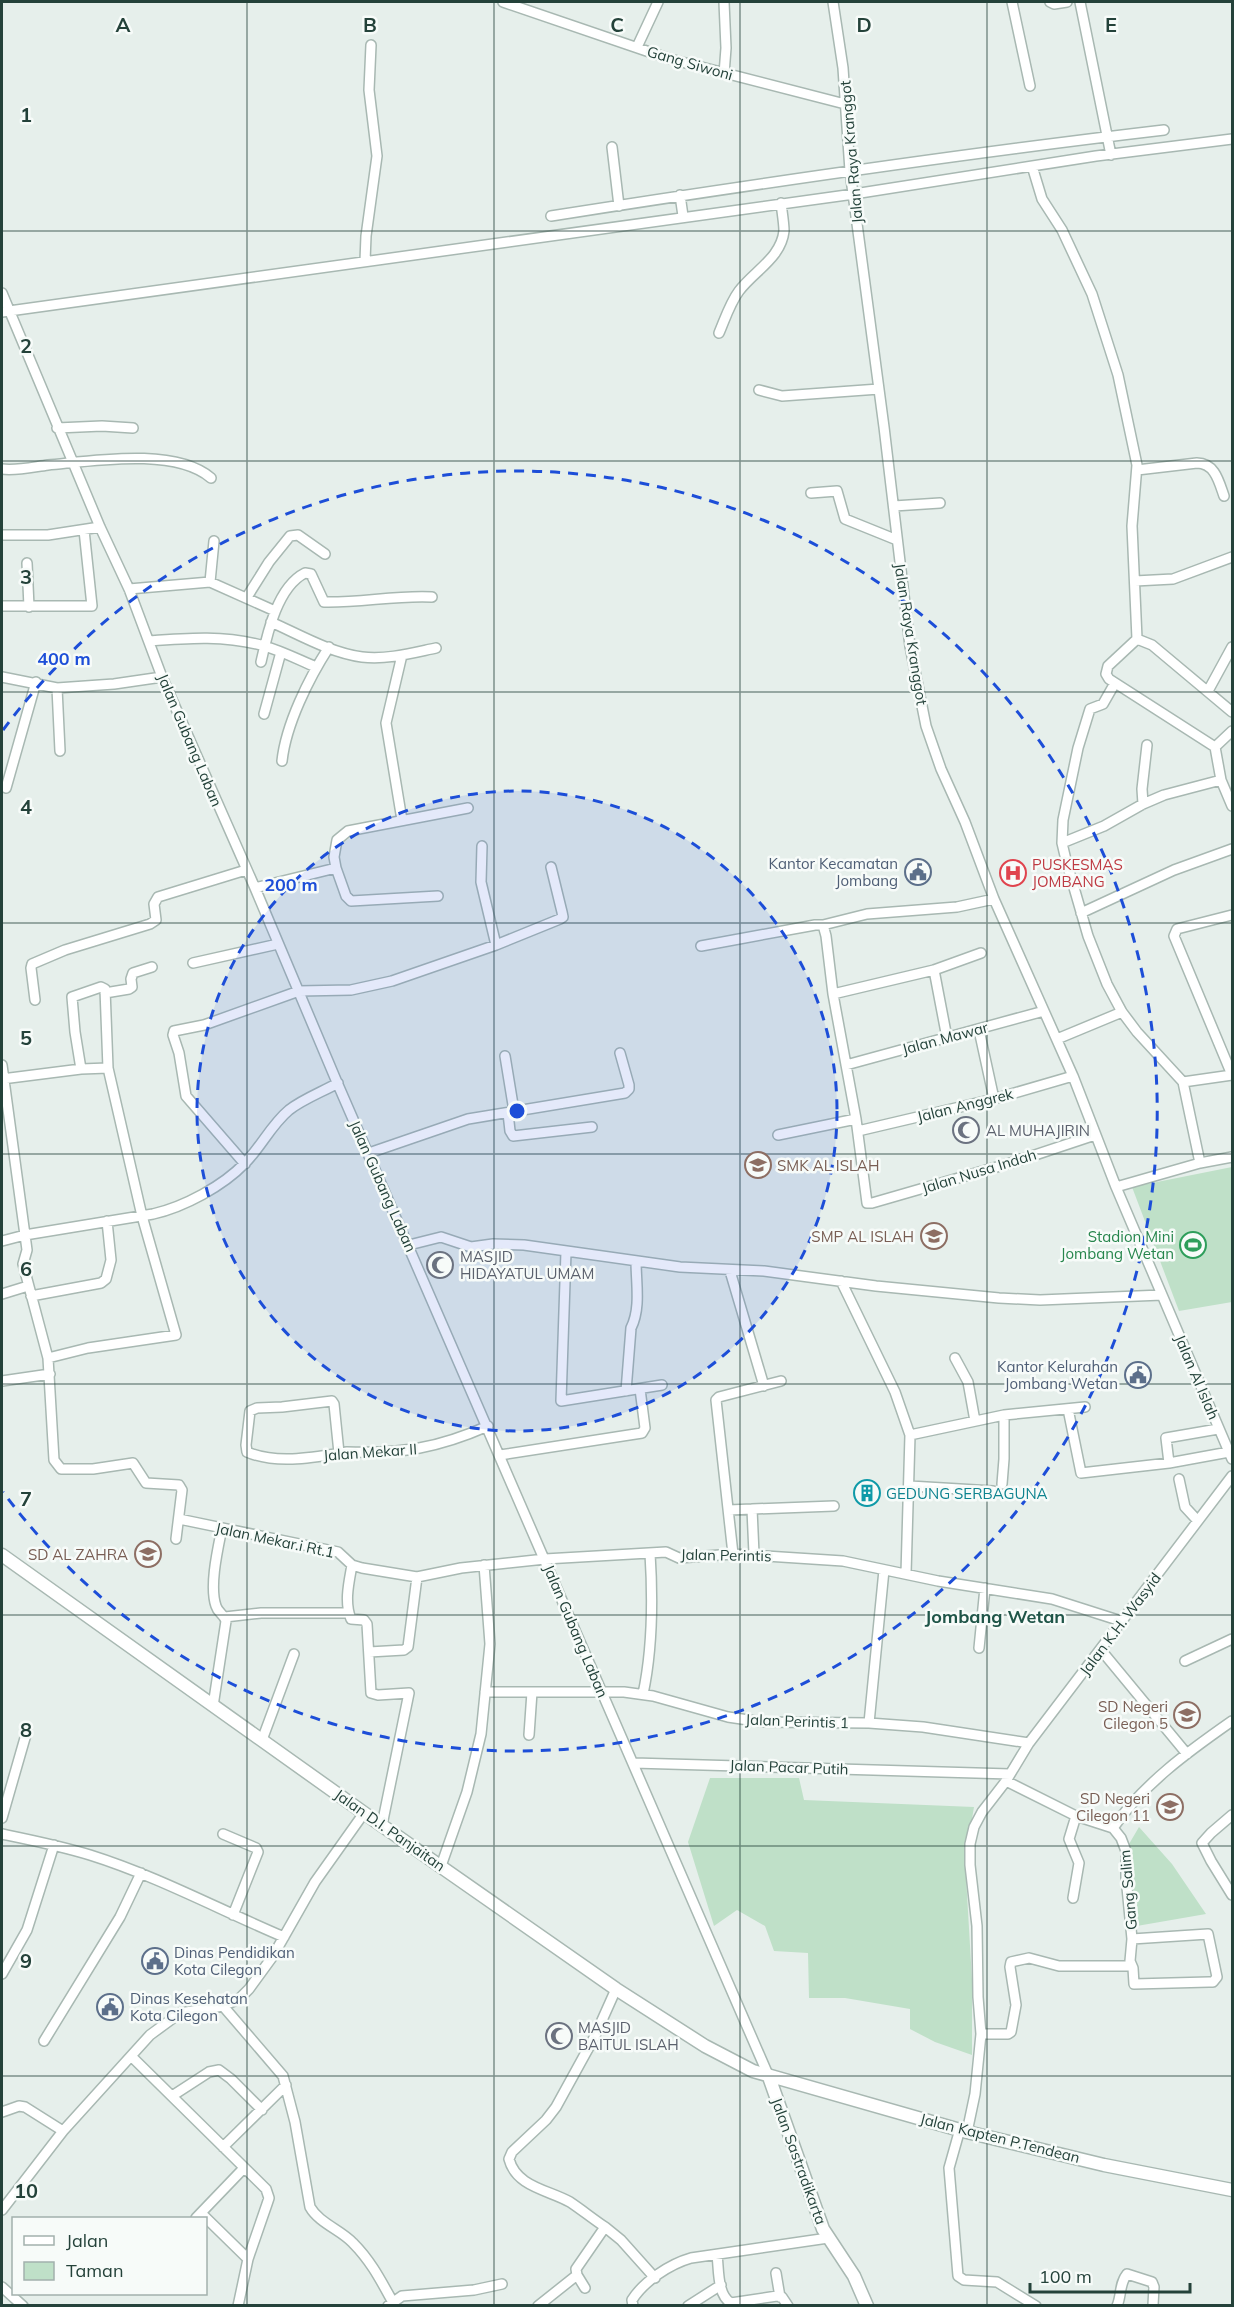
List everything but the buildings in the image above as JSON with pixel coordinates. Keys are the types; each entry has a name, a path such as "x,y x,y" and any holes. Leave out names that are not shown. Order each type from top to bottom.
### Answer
{"street":[{"name":"Gang Siwoni","path":"503,2 670,59 845,104"},
{"path":"637,47 658,2"},
{"path":"724,2 724,74"},
{"name":"Jalan Raya Kranggot","path":"833,2 843,68 850,173 910,646 926,726 941,769 966,822 994,899 1073,1076 1116,1187 1162,1295"},
{"path":"1012,2 1030,86"},
{"path":"1050,2 1057,4 1067,2"},
{"path":"1080,2 1111,153"},
{"path":"365,261 366,236 377,156 369,90 371,45"},
{"path":"551,216 1164,130"},
{"path":"6,312 682,213 781,203 1111,153 1233,139"},
{"path":"612,147 619,206"},
{"path":"1032,166 1042,200 1062,230 1101,320 1118,375 1137,470 1132,526 1137,639 1108,666 1106,674 1115,683 1215,747 1221,780 1233,806"},
{"path":"680,197 682,213"},
{"path":"719,333 734,299 747,282 770,261 780,245 784,231 781,203"},
{"name":"Jalan Gubang Laban","path":"2,293 6,312 99,527 129,590 162,677 769,2077"},
{"path":"759,390 782,396 879,389"},
{"path":"57,428 102,426 133,428"},
{"path":"2,469 123,460 170,461 180,462 204,472 211,478"},
{"path":"1137,470 1197,463 1207,464 1212,467 1224,496"},
{"path":"811,493 837,491 845,519 897,540"},
{"path":"894,506 940,503"},
{"path":"2,535 48,535 99,527"},
{"path":"2,606 89,607 93,605 84,530"},
{"path":"247,597 269,562 290,536 298,535 325,554"},
{"path":"210,582 214,541"},
{"path":"1135,581 1173,579 1233,557"},
{"path":"27,563 29,607"},
{"path":"261,662 275,611 291,584 305,573 310,574 324,602 380,600 412,596 432,597"},
{"path":"129,590 210,582 275,611"},
{"path":"271,622 329,647 363,657 402,656 436,648"},
{"path":"149,641 205,637 264,646 316,667"},
{"path":"1137,639 1152,645 1233,712"},
{"path":"1208,691 1233,646"},
{"path":"282,761 288,733 316,667 329,647"},
{"path":"264,714 281,652"},
{"path":"402,656 386,723 402,820"},
{"path":"2,677 57,688 114,684 162,677"},
{"path":"6,788 36,682"},
{"path":"1115,683 1103,704 1089,709 1078,748 1063,820 1062,843 1097,961 1122,1012 1137,1032 1183,1082 1200,1162"},
{"path":"57,688 60,751"},
{"path":"1215,747 1233,731"},
{"path":"1143,804 1142,789 1148,745"},
{"path":"1062,843 1104,826 1164,795 1221,780"},
{"path":"438,897 351,901 346,896 336,868 334,847 336,840 341,835 358,828 468,808"},
{"path":"482,846 481,882 496,945"},
{"path":"1081,913 1174,870 1233,849"},
{"path":"244,1164 186,1096 173,1032 214,1021 299,991 364,988 392,981 496,945 563,916 551,867"},
{"path":"255,888 336,868"},
{"path":"35,1000 32,964 64,950 150,924 156,920 154,904 158,897 246,870"},
{"path":"701,946 815,924 823,925 867,914 947,908 994,899"},
{"path":"1183,1082 1232,1075 1174,936 1178,929 1233,915"},
{"path":"823,925 832,994 858,1131"},
{"path":"193,963 278,944"},
{"path":"832,994 934,970 981,953"},
{"path":"105,993 129,989 132,987 130,979 134,974 152,967"},
{"path":"934,970 947,1038"},
{"path":"48,1358 88,1348 176,1335 142,1216 108,1068 105,989 101,987 72,997 81,1069"},
{"name":"Jalan Mawar","path":"846,1065 1044,1011"},
{"path":"1057,1039 1122,1012"},
{"path":"979,1030 993,1099"},
{"path":"369,1154 458,1122 625,1093 629,1085 620,1053"},
{"path":"505,1056 511,1112 510,1131 513,1136 592,1127"},
{"path":"2,1065 12,1154 27,1251 22,1264 48,1358 54,1460 61,1468 93,1469 133,1463 146,1483 179,1485 182,1490 176,1539"},
{"path":"3,1079 81,1069 108,1068"},
{"name":"Jalan Anggrek","path":"858,1131 993,1099 1073,1076"},
{"path":"2,1241 25,1234 142,1216 174,1208 209,1190 244,1164 275,1124 291,1109 338,1083"},
{"path":"778,1135 856,1119"},
{"name":"Jalan Nusa Indah","path":"858,1131 867,1203 1014,1162 1095,1135"},
{"path":"2,1156 12,1154"},
{"path":"1116,1187 1200,1162 1233,1157"},
{"path":"31,1296 101,1283 106,1279 111,1260 107,1221"},
{"path":"409,1245 441,1237 471,1247 493,1244 524,1245 636,1261 735,1271 764,1271 876,1286 1040,1300 1162,1295"},
{"path":"566,1252 559,1400 565,1402 662,1385"},
{"path":"626,1392 631,1328 637,1309 636,1261"},
{"path":"735,1271 764,1386"},
{"path":"841,1281 895,1392 910,1435 906,1574"},
{"path":"2,1294 28,1286"},
{"name":"Jalan Al Islah","path":"1162,1295 1231,1455"},
{"path":"955,1358 968,1382 975,1421"},
{"path":"2,1381 50,1374"},
{"path":"733,1554 716,1400 719,1397 781,1382"},
{"path":"500,1455 642,1433 645,1428 640,1389"},
{"name":"Jalan Mekar II","path":"339,1453 334,1404 328,1401 252,1409 247,1432 246,1448 249,1453 286,1459 339,1453 410,1451 444,1443 488,1426"},
{"path":"910,1435 1004,1415 1085,1407"},
{"path":"1068,1409 1081,1473 1231,1455"},
{"path":"1002,1484 1004,1415"},
{"path":"1169,1463 1166,1438 1218,1429"},
{"name":"Jalan K.H. Wasyid","path":"1036,2306 997,2282 964,2280 958,2276 949,2168 964,2130 976,2085 981,2034 977,1926 970,1865 970,1844 974,1827 1029,1743 1185,1539 1197,1520 1233,1476"},
{"path":"1179,1479 1185,1507 1197,1520"},
{"path":"910,1486 993,1491"},
{"path":"729,1510 834,1506"},
{"path":"752,1509 754,1554"},
{"name":"Jalan Mekar.i Rt.1","path":"179,1518 338,1552 352,1565 379,1572 417,1577 484,1565 545,1559"},
{"path":"213,1706 222,1656 225,1617 215,1604 214,1565 222,1528"},
{"name":"Jalan Perintis","path":"545,1559 666,1551 679,1558 754,1554 826,1559 1052,1599 1121,1621"},
{"path":"643,1694 651,1642 650,1553"},
{"name":"Jalan D.I. Panjaitan","path":"2,1555 616,1989 705,2046 769,2077"},
{"path":"352,1565 348,1594 349,1613 353,1619 366,1622 371,1693 378,1695 409,1693 382,1825"},
{"path":"441,1866 467,1792 481,1734 490,1644 484,1565"},
{"path":"869,1723 884,1570"},
{"path":"369,1652 404,1650 408,1647 417,1577"},
{"path":"979,1648 985,1588"},
{"path":"225,1617 261,1613 349,1613"},
{"path":"1185,1661 1233,1639"},
{"path":"1101,1650 1187,1754"},
{"path":"262,1740 294,1654"},
{"name":"Jalan Perintis 1","path":"485,1692 643,1694 728,1717 762,1722 869,1723 923,1727 1029,1743"},
{"path":"529,1735 532,1692"},
{"path":"1008,1778 1076,1816 1113,1827 1125,1810 1149,1786 1187,1754 1233,1721"},
{"path":"2,1818 27,1731"},
{"name":"Jalan Pacar Putih","path":"634,1763 943,1772 1008,1778"},
{"path":"2,2210 87,2102 103,2088 150,2035 180,2013 223,2006 239,1999 249,1989 284,1937 315,1882 364,1813"},
{"path":"1233,1815 1211,1833 1203,1844 1233,1895"},
{"path":"1073,1898 1079,1863 1069,1839 1076,1816"},
{"name":"Gang Salim","path":"1113,1827 1126,1851 1132,1939 1130,1966"},
{"path":"2,1834 54,1845 141,1873 284,1937"},
{"path":"223,1834 256,1848 258,1851 233,1915"},
{"path":"2,1974 27,1930 54,1845"},
{"path":"44,2041 120,1917 141,1873"},
{"path":"981,2034 1011,2032 1016,2006 1011,1962 1029,1959 1059,1966 1130,1966 1133,1968 1135,1985 1213,1982 1217,1977 1211,1939 1207,1934 1132,1939"},
{"path":"616,1989 595,2036 556,2107 546,2120 512,2152 509,2159 524,2180 534,2187 568,2201 621,2240 655,2278"},
{"path":"223,2006 278,2068 286,2085 296,2122 310,2207 313,2213 344,2235 360,2250 378,2273 392,2304 402,2296 474,2290 502,2284"},
{"path":"131,2056 266,2189 269,2198 248,2259 238,2306"},
{"path":"172,2096 209,2072 219,2070 262,2110"},
{"name":"Jalan Kapten P.Tendean","path":"769,2077 1104,2165 1232,2186"},
{"name":"Jalan Sastradikarta","path":"769,2077 817,2215 828,2238 854,2276 867,2306"},
{"path":"223,2147 286,2085"},
{"path":"2,2112 19,2106 26,2107 63,2131"},
{"path":"198,2216 244,2168"},
{"path":"207,2224 248,2259"},
{"path":"585,2288 576,2272 579,2263 605,2227"},
{"path":"633,2306 633,2298 655,2278 678,2262 828,2238"},
{"path":"717,2255 725,2299 731,2303 780,2297"},
{"path":"776,2272 780,2297 788,2306"},
{"path":"1117,2306 1121,2295 1120,2287 1127,2274 1152,2282 1153,2305"},
{"path":"538,2306 577,2275"},
{"path":"688,2306 721,2285"},
{"path":"2,2287 22,2306"}],"green space":[{"name":"Stadion Mini Jombang Wetan","path":"1232,1167 1232,1302 1179,1311 1132,1187"},
{"path":"710,1778 799,1778 804,1800 974,1807 965,1860 972,1980 972,2055 935,2042 910,2029 910,2009 845,1998 809,1998 808,1953 774,1951 765,1926 737,1910 714,1926 688,1842"},
{"path":"1139,1827 1172,1864 1206,1914 1131,1927 1122,1856"}],"place":[{"name":"Kantor Kecamatan Jombang","path":"918,872"},
{"name":"PUSKESMAS JOMBANG","path":"1013,873"},
{"name":"AL MUHAJIRIN","path":"966,1130"},
{"name":"SMK AL ISLAH","path":"758,1165"},
{"name":"SMP AL ISLAH","path":"934,1236"},
{"name":"Stadion Mini Jombang Wetan","path":"1193,1245"},
{"name":"MASJID HIDAYATUL UMAM","path":"440,1265"},
{"name":"Kantor Kelurahan Jombang Wetan","path":"1138,1375"},
{"name":"GEDUNG SERBAGUNA","path":"867,1493"},
{"name":"SD AL ZAHRA","path":"148,1554"},
{"name":"SD Negeri Cilegon 5","path":"1187,1715"},
{"name":"SD Negeri Cilegon 11","path":"1170,1807"},
{"name":"Dinas Pendidikan Kota Cilegon","path":"155,1961"},
{"name":"Dinas Kesehatan Kota Cilegon","path":"110,2007"},
{"name":"MASJID BAITUL ISLAH","path":"559,2036"}],"district":[{"name":"Jombang Wetan","path":"995,1616"}]}
